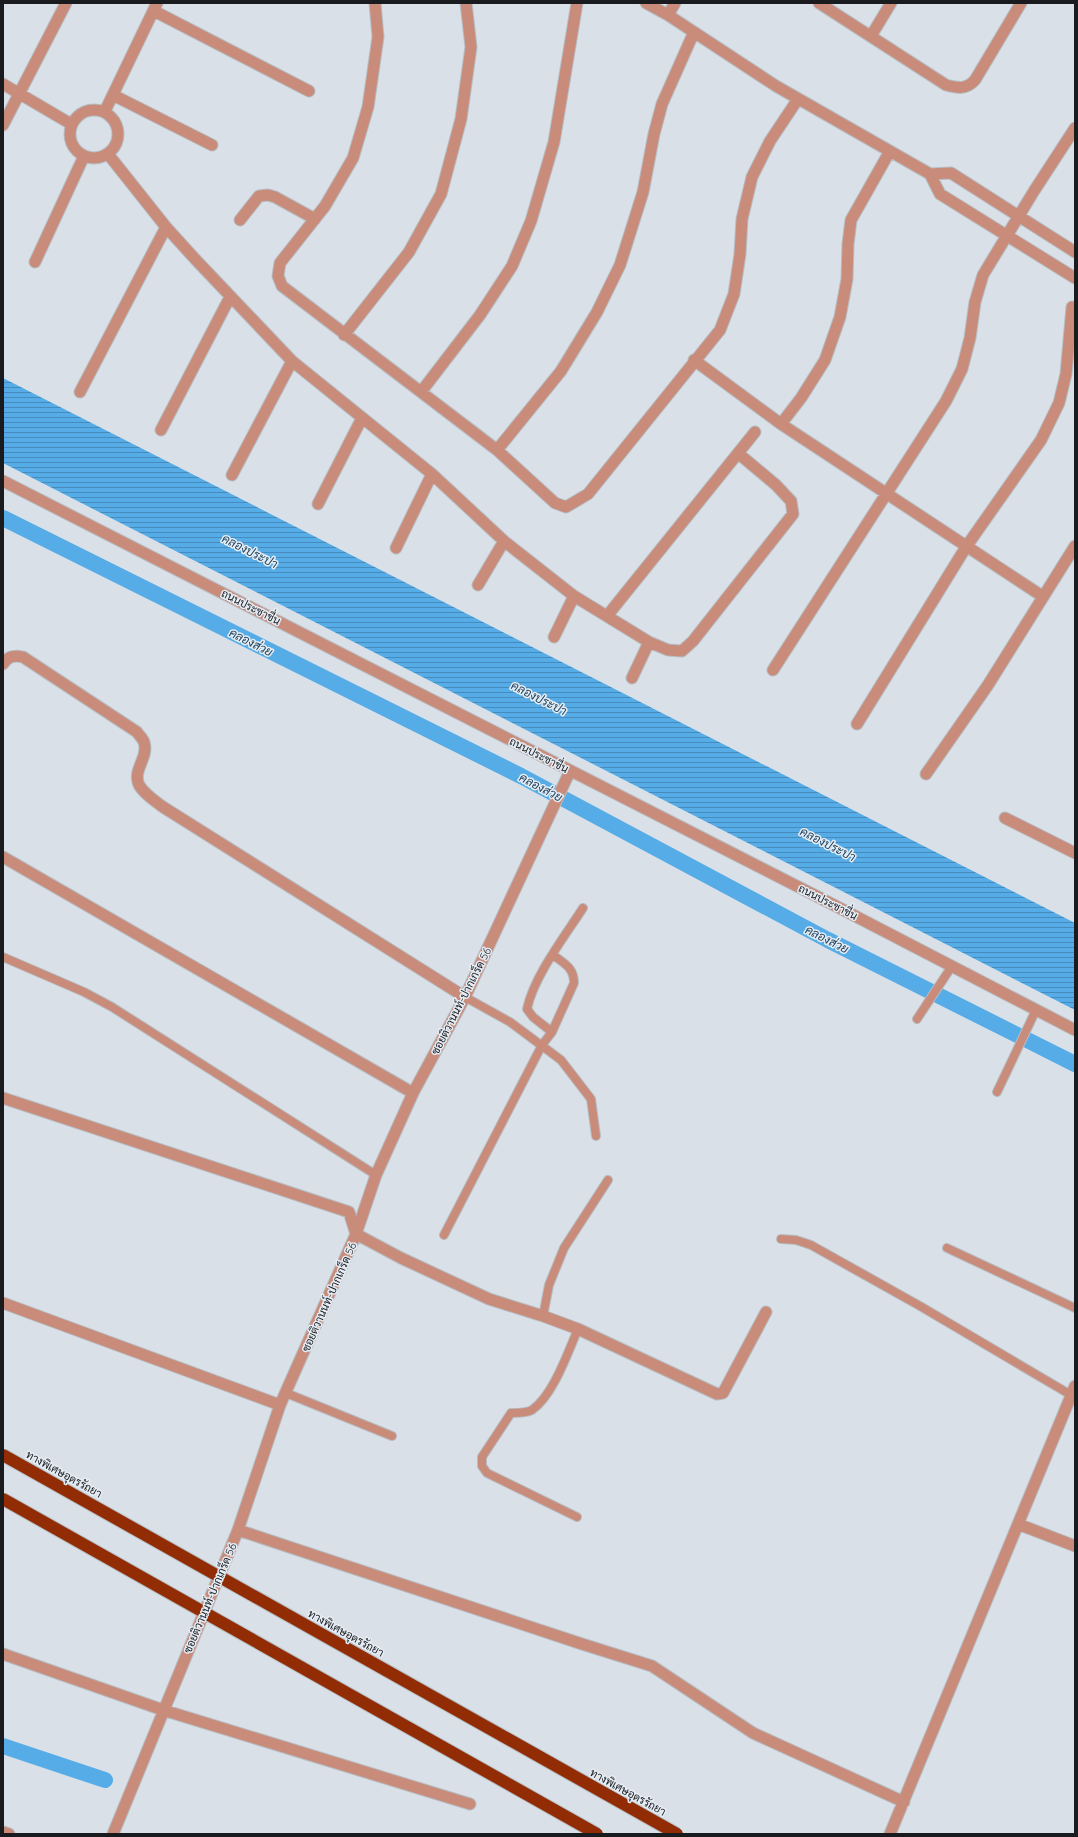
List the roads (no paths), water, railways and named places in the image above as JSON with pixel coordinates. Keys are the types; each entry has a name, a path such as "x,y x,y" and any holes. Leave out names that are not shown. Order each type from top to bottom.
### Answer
{"highway":[{"name":"ทางพิเศษอุดรรัถยา","path":"3,1455 676,1834"},
{"path":"3,1498 597,1834"}],"street":[{"path":"3,125 66,3"},
{"path":"375,3 378,37 368,107 352,158 325,206 280,263 278,276 282,286 344,335 497,450 555,504 566,507 588,494 694,360 720,330 734,294 740,254 742,219 752,177 770,142 798,99"},
{"path":"344,335 409,252 441,194 461,119 471,47 466,3"},
{"path":"421,392 480,315 512,266 531,221 554,142 576,3"},
{"path":"646,3 668,15 798,99 930,174 951,173 1075,252"},
{"path":"668,15 675,3"},
{"path":"819,3 946,85 960,88 970,86 975,80 1021,3"},
{"path":"871,36 891,3"},
{"path":"105,112 156,7 309,91"},
{"path":"497,450 561,371 597,312 620,265 643,192 654,134 662,104 694,32"},
{"path":"3,84 71,124"},
{"path":"113,95 212,146"},
{"path":"92,109 105,112 112,116 116,124 118,140 114,148 108,154 96,158 84,156 76,151 71,143 69,133 71,124 79,114 92,109"},
{"path":"773,670 886,492 946,401 962,369 970,338 975,302 983,275 1018,216 1075,128"},
{"path":"781,424 801,398 825,360 840,317 847,279 848,244 851,220 890,151"},
{"path":"108,154 166,227 230,297 292,361 432,474 504,541 574,596 649,642 668,650 682,651 693,641 793,514 790,501 776,485 739,454"},
{"path":"34,262 84,156"},
{"path":"930,174 940,194 1075,278"},
{"path":"240,220 260,196 268,194 314,219"},
{"path":"80,392 166,227"},
{"path":"161,430 230,297"},
{"path":"856,724 966,547 1041,440 1059,403 1066,374 1072,307"},
{"path":"694,360 781,424 1042,596"},
{"path":"232,475 292,361"},
{"path":"318,504 362,418"},
{"path":"607,616 739,454 755,432"},
{"path":"396,548 432,474"},
{"name":"ถนนประชาชื่น","path":"3,481 1075,1030"},
{"path":"478,585 504,541"},
{"path":"926,774 988,685 1042,596 1075,546"},
{"path":"554,638 574,596"},
{"path":"632,678 649,642"},
{"path":"3,664 6,659 16,655 23,657 137,732 144,742 145,751 136,776 140,786 163,807 465,997"},
{"name":"ซอยติวานนท์-ปากเกร็ด 56","path":"113,1834 238,1530 280,1405 356,1234 376,1175 413,1093 465,997 557,802 570,771"},
{"path":"1005,818 1075,853"},
{"path":"3,857 413,1093"},
{"path":"3,1098 349,1212 356,1234 402,1258 489,1299 543,1316 578,1330 717,1394 723,1393 766,1312"},
{"path":"3,1302 280,1405"},
{"path":"890,1834 1073,1391"},
{"path":"1018,1524 1075,1546"},
{"path":"238,1530 652,1666 753,1733 904,1802"},
{"path":"3,1654 163,1710 470,1804"},
{"path":"3,1832 9,1834"}],"lane":[{"path":"552,1032 533,1018 527,1009 529,999 538,980 583,908"},
{"path":"444,1235 542,1046 552,1032 574,983 574,974 570,968 553,955"},
{"path":"3,957 84,992 112,1007 376,1175"},
{"path":"917,1019 952,966"},
{"path":"465,997 510,1022 561,1060 591,1099 596,1136"},
{"path":"997,1092 1036,1010"},
{"path":"543,1316 549,1285 564,1248 608,1180"},
{"path":"780,1239 796,1240 811,1245 1073,1391"},
{"path":"947,1248 1075,1308"},
{"path":"577,1517 487,1473 482,1466 482,1457 511,1413 531,1411 541,1403 554,1384 578,1330"},
{"path":"286,1394 392,1436"}],"water":[{"name":"คลองประปา","path":"3,378 1075,923 1075,1010 3,463"}],"waterway":[{"name":"คลองส่วย","path":"3,518 521,776 828,940 1075,1064"},
{"path":"3,1746 105,1780"}]}
